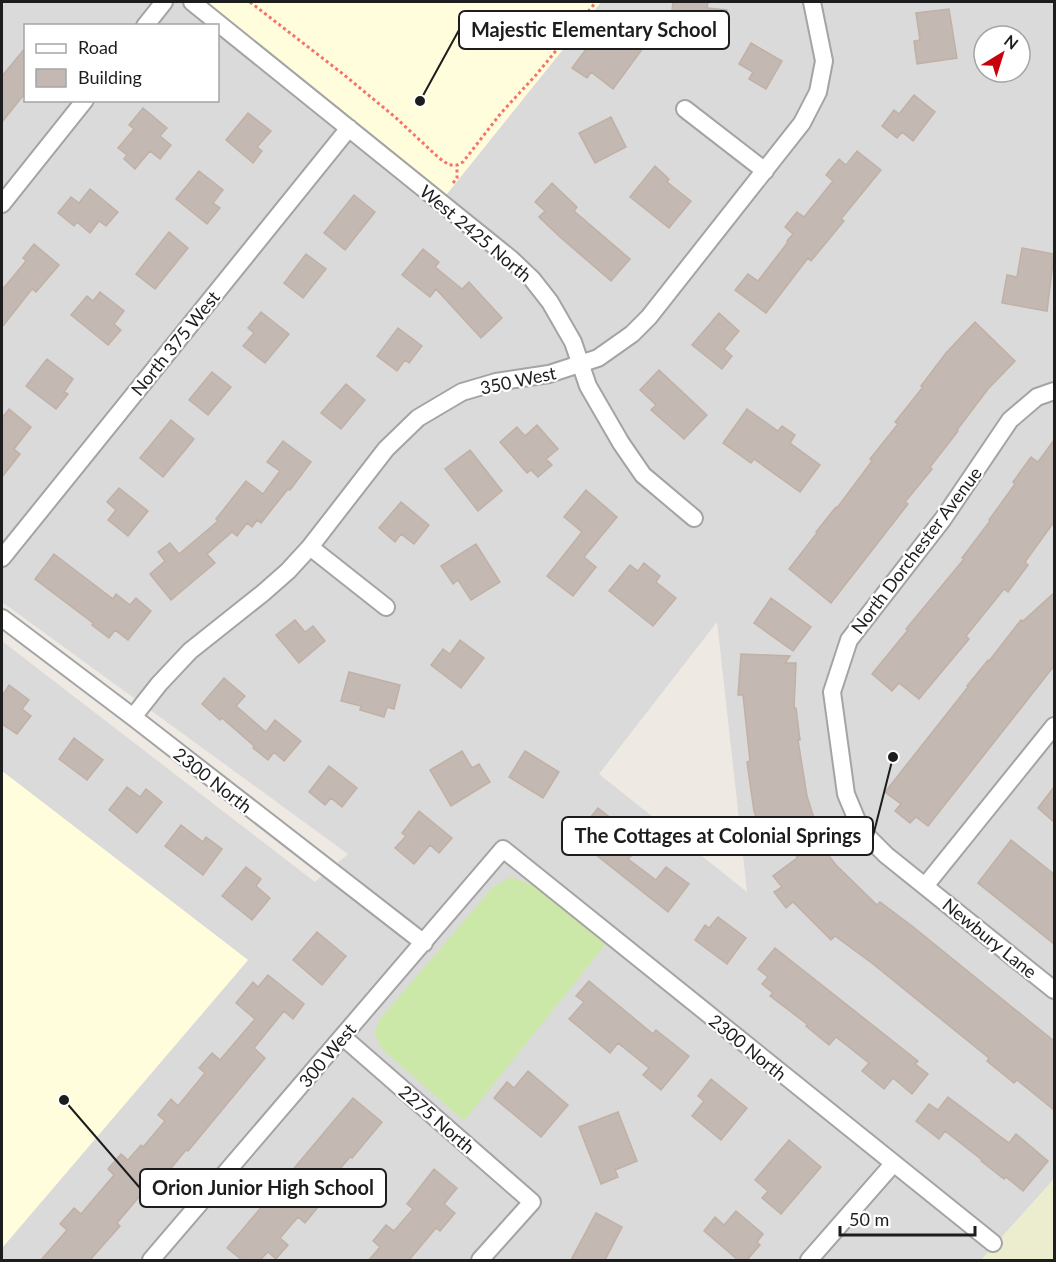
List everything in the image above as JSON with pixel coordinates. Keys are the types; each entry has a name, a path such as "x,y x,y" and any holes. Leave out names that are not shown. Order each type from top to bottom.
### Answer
{"street":[{"path":"147,24 165,2"},
{"name":"West 2425 North","path":"192,2 512,259 532,279 550,302 573,342 588,386 621,443 643,475 694,519"},
{"name":"350 West","path":"133,717 159,684 190,651 288,571 310,547 386,449 418,418 462,392 496,382 549,374 598,358 632,334 649,317 802,123 818,92 824,61 812,2"},
{"path":"2,204 83,102"},
{"path":"685,109 765,171"},
{"name":"North 375 West","path":"2,558 349,128"},
{"name":"North Dorchester Avenue","path":"925,886 886,855 861,830 846,794 832,692 849,640 943,519 1010,420 1037,397 1054,391"},
{"path":"310,547 386,607"},
{"name":"2300 North","path":"2,618 424,943"},
{"path":"925,886 1054,726"},
{"name":"2300 North","path":"503,849 993,1243"},
{"name":"300 West","path":"151,1260 503,849"},
{"name":"Newbury Lane","path":"925,886 1054,990"},
{"name":"2275 North","path":"343,1036 532,1202 480,1260"},
{"path":"809,1260 893,1164"}],"path":[{"path":"250,2 343,74 449,165 463,162 501,113 536,75 596,2"},
{"path":"453,183 457,178 457,165"}],"shaded area":[{"path":"2,2 196,2 442,200 601,2 1054,2 1054,1179 981,1260 2,1260 2,1248 248,960 2,771 2,641 315,882 348,854 2,602","holes":["717,622 747,892 599,774"]},
{"path":"196,2 601,2 442,200"},
{"path":"2,771 248,960 2,1248"}],"green space":[{"path":"511,877 533,885 606,944 464,1121 383,1050 374,1034 380,1019 493,887"},
{"path":"1054,1179 1054,1260 981,1260"}],"building":[{"path":"673,2 708,2 707,8 727,10 724,38 692,34 692,40 669,38"},
{"path":"949,9 957,58 917,64 914,41 920,40 916,13"},
{"path":"625,22 649,40 613,89 591,72 587,78 572,68 595,37 607,46"},
{"path":"751,43 782,61 766,89 749,79 753,72 739,64"},
{"path":"24,49 24,94 2,122 2,76"},
{"path":"914,95 935,112 913,141 902,132 897,138 882,126 894,110 899,114"},
{"path":"143,108 167,128 160,136 171,145 160,159 150,151 135,169 124,159 127,155 118,148 134,129 129,125"},
{"path":"248,113 271,131 257,147 262,151 253,163 226,140"},
{"path":"611,117 626,147 595,163 579,133"},
{"path":"857,151 881,170 841,219 844,221 811,261 808,258 766,313 735,290 748,274 758,281 793,234 785,227 797,212 804,217 833,181 826,175 839,159 846,165"},
{"path":"655,166 669,179 667,182 691,201 669,228 630,197"},
{"path":"199,171 223,190 213,203 220,208 207,224 176,199"},
{"path":"552,183 577,207 574,211 630,259 611,281 539,217 545,211 535,202"},
{"path":"90,189 118,212 106,226 99,221 90,233 77,222 74,226 58,213 71,197 79,203"},
{"path":"354,195 375,212 345,250 324,233"},
{"path":"169,232 188,248 155,289 136,274"},
{"path":"34,244 59,265 36,292 32,289 2,327 2,290 26,261 23,258"},
{"path":"1022,248 1054,254 1047,311 1002,303 1007,275 1017,277"},
{"path":"423,249 439,262 435,267 462,289 469,282 502,318 481,338 436,289 430,297 402,275"},
{"path":"306,254 326,269 303,298 284,283"},
{"path":"100,292 124,311 114,324 121,330 108,345 71,315 87,296 93,301"},
{"path":"261,312 289,334 265,363 243,346 254,333 248,328"},
{"path":"719,313 739,331 724,349 732,356 722,369 692,345"},
{"path":"975,322 1015,361 988,389 930,467 932,469 905,502 908,504 831,603 789,569 872,461 870,459 898,424 895,422 923,387 921,386 946,353"},
{"path":"398,328 422,346 409,363 405,360 397,371 377,356"},
{"path":"47,359 73,379 64,392 68,394 56,409 26,386"},
{"path":"659,370 707,415 684,439 651,410 656,405 640,390"},
{"path":"212,372 231,387 208,415 189,400"},
{"path":"346,384 365,400 341,429 321,413"},
{"path":"9,409 31,427 14,449 20,454 2,477 2,418"},
{"path":"747,409 778,431 782,426 795,435 790,443 820,465 800,492 754,459 751,463 723,443"},
{"path":"171,420 194,439 163,477 140,458"},
{"path":"537,425 558,449 546,459 552,465 538,477 531,470 527,473 500,442 517,427 525,436"},
{"path":"1054,440 1054,522 1025,562 1028,565 1008,592 1004,589 966,636 969,639 919,699 899,683 892,691 872,674 964,559 962,558 990,521 1031,457 1038,462"},
{"path":"283,441 311,462 261,523 257,520 252,527 247,523 237,536 232,532 207,554 215,563 171,600 150,574 165,561 158,552 170,543 179,554 218,521 216,519 246,481 263,494 280,471 267,462"},
{"path":"470,450 502,491 478,511 445,469"},
{"path":"119,488 148,511 128,536 108,520 116,510 107,502"},
{"path":"586,490 617,517 584,557 596,567 573,596 547,576 582,532 564,517"},
{"path":"401,502 429,525 414,544 401,534 395,542 379,528"},
{"path":"476,544 500,582 471,600 458,580 453,584 441,566"},
{"path":"54,554 113,599 116,594 130,605 136,598 151,611 128,640 115,630 109,638 35,579"},
{"path":"644,563 660,576 656,582 676,598 653,626 609,591 630,565 638,571"},
{"path":"1054,593 1054,666 928,826 916,817 910,823 895,811 901,804 885,792 1021,620 1023,621"},
{"path":"771,598 811,627 793,651 754,623"},
{"path":"295,620 305,632 313,626 325,641 299,663 276,635"},
{"path":"460,640 484,658 461,688 431,665 443,649 450,654"},
{"path":"741,654 790,656 785,663 796,663 794,708 796,708 800,740 798,740 807,796 817,828 809,830 836,865 877,905 880,902 912,926 1054,1041 1054,1110 1017,1080 1014,1083 987,1061 989,1058 873,964 835,936 831,940 793,902 786,908 774,892 782,887 773,876 797,858 789,834 764,842 754,811 747,762 750,761 743,695 738,695"},
{"path":"349,672 400,685 394,709 387,707 384,717 360,710 361,706 341,701"},
{"path":"224,678 245,696 236,706 266,732 275,720 301,741 284,761 274,752 268,760 222,718 220,720 202,704"},
{"path":"9,685 29,700 22,709 31,716 17,734 2,724 2,696"},
{"path":"74,738 103,760 87,780 59,759"},
{"path":"462,751 472,768 479,764 490,782 451,806 430,770"},
{"path":"525,751 559,772 543,798 509,777"},
{"path":"329,766 357,788 342,807 331,798 325,805 309,792"},
{"path":"127,787 140,797 146,789 162,802 137,833 109,810"},
{"path":"1054,787 1054,822 1038,808"},
{"path":"598,808 635,837 624,851 631,856 628,859 656,880 666,867 689,884 668,912 595,854 596,852 586,844 592,836 582,828"},
{"path":"419,811 452,838 439,853 430,845 414,864 395,848 406,836 402,833"},
{"path":"181,825 203,842 206,837 222,849 203,875 165,846"},
{"path":"1011,840 1054,874 1054,944 978,883"},
{"path":"246,867 261,879 256,886 270,898 252,920 222,896"},
{"path":"718,917 746,938 727,964 695,940 705,925 709,928"},
{"path":"317,932 346,956 322,985 293,960"},
{"path":"775,948 918,1061 915,1064 928,1074 912,1094 893,1078 884,1089 862,1071 869,1063 836,1037 829,1045 806,1026 807,1024 770,996 773,993 762,984 768,977 758,969"},
{"path":"268,975 304,1004 293,1019 284,1011 254,1048 265,1058 149,1195 144,1191 117,1223 120,1226 90,1260 41,1260 67,1230 60,1224 74,1208 81,1214 114,1175 108,1169 121,1154 128,1160 141,1145 143,1147 165,1121 158,1115 171,1099 178,1106 205,1073 199,1068 212,1053 220,1060 255,1019 236,1003 253,982 258,987"},
{"path":"589,981 653,1034 656,1030 689,1056 661,1090 643,1075 649,1068 618,1043 610,1053 569,1019 584,1002 576,996"},
{"path":"528,1071 568,1105 541,1137 494,1098 507,1082 514,1088"},
{"path":"711,1079 747,1108 721,1140 692,1116 704,1101 698,1096"},
{"path":"948,1097 1009,1143 1016,1134 1048,1161 1023,1191 1006,1177 1004,1179 945,1131 939,1139 916,1121 929,1104 938,1110"},
{"path":"353,1098 382,1122 312,1202 318,1207 305,1223 298,1217 280,1238 288,1245 276,1259 268,1252 260,1260 242,1260 227,1248"},
{"path":"618,1112 637,1161 615,1170 618,1177 601,1184 579,1127"},
{"path":"789,1140 821,1167 781,1214 762,1198 768,1191 755,1180"},
{"path":"434,1169 457,1188 444,1204 455,1213 440,1231 436,1228 409,1260 369,1260 380,1247 373,1241 386,1225 394,1231 413,1209 407,1204"},
{"path":"736,1211 763,1234 757,1242 760,1245 747,1260 738,1260 704,1231 715,1217 724,1225"},
{"path":"596,1213 622,1227 605,1260 571,1260"}],"place":[{"name":"Majestic Elementary School","path":"420,101"},
{"name":"The Cottages at Colonial Springs","path":"893,757"},
{"name":"Orion Junior High School","path":"64,1100"}]}
